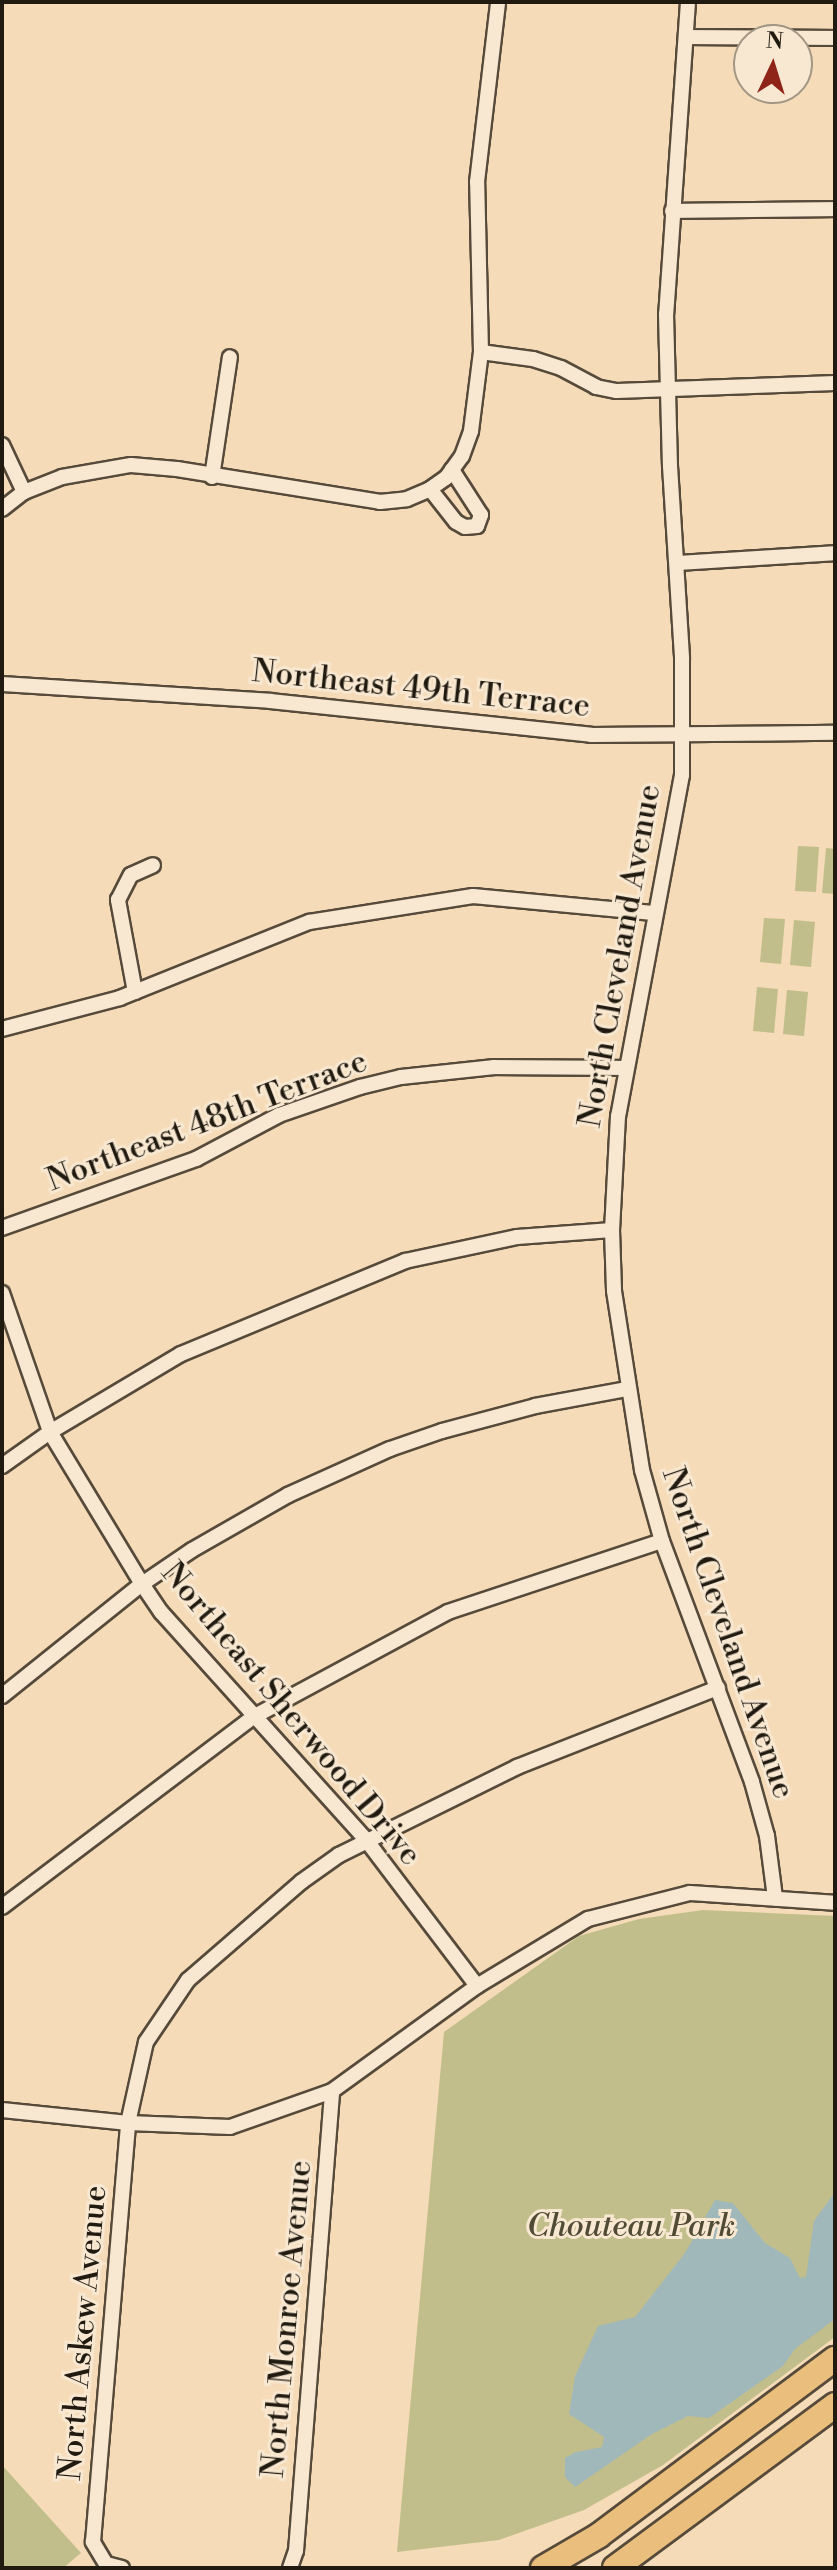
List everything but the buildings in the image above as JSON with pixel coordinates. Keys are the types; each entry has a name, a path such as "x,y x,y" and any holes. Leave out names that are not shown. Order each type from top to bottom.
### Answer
{"highway":[{"path":"543,2568 598,2536 835,2359"},
{"path":"620,2566 835,2405"},
{"path":"525,2568 551,2553 598,2536"}],"street":[{"path":"2,509 24,492 92,470 154,466 380,502 407,499 430,489 452,470 471,431 481,352 477,182 498,2"},
{"name":"North Cleveland Avenue","path":"688,2 688,37 672,211 666,390 677,563 682,775 653,913 614,1145 614,1291 642,1470 662,1541 759,1806 775,1898"},
{"path":"688,37 835,38"},
{"path":"672,211 835,209"},
{"path":"481,352 533,359 561,368 596,387 627,392 835,383"},
{"path":"212,477 230,357"},
{"path":"2,445 24,492"},
{"path":"430,489 456,522 465,527 477,526 481,515 452,470"},
{"path":"677,563 759,555 835,553"},
{"name":"Northeast 49th Terrace","path":"2,684 270,701 591,735 835,733"},
{"path":"135,992 118,900 131,875 153,865"},
{"path":"2,1029 86,1010 309,922 473,896 653,913"},
{"name":"Northeast 48th Terrace","path":"2,1228 196,1159 279,1115 360,1087 401,1077 494,1067 626,1068"},
{"path":"2,1466 50,1432 181,1354 405,1261 517,1237 612,1230"},
{"name":"Northeast Sherwood Drive","path":"2,1293 50,1432 161,1612 367,1841 477,1986"},
{"path":"2,1696 142,1584 251,1514 390,1449 496,1415 627,1389"},
{"path":"2,1907 255,1716 448,1612 662,1541"},
{"name":"North Askew Avenue","path":"122,2568 106,2564 93,2547 128,2123 146,2042 188,1980 301,1882 367,1841 517,1767 718,1688"},
{"path":"2,2110 128,2123 230,2127 332,2091 477,1986 588,1919 690,1893 835,1903"},
{"name":"North Monroe Avenue","path":"290,2568 296,2551 332,2091"}],"green space":[{"path":"798,846 819,847 816,892 795,891"},
{"path":"826,848 835,849 835,894 822,893"},
{"path":"764,918 785,919 781,964 760,962"},
{"path":"794,920 815,922 811,967 790,965"},
{"path":"757,987 778,989 774,1033 753,1031"},
{"path":"787,990 808,992 804,1036 783,1034"},
{"name":"Chouteau Park","path":"703,1910 835,1916 835,2337 663,2465 584,2510 499,2540 397,2552 444,2032 579,1936 639,1919"},
{"path":"2,2465 81,2553 63,2568 2,2568"}],"water":[{"path":"835,2192 835,2319 795,2349 783,2366 709,2418 688,2416 652,2434 575,2487 565,2477 565,2458 576,2452 602,2447 604,2437 569,2414 575,2376 598,2326 635,2317 685,2253 715,2200 733,2203 765,2243 790,2258 800,2278 806,2277 814,2221"}]}
